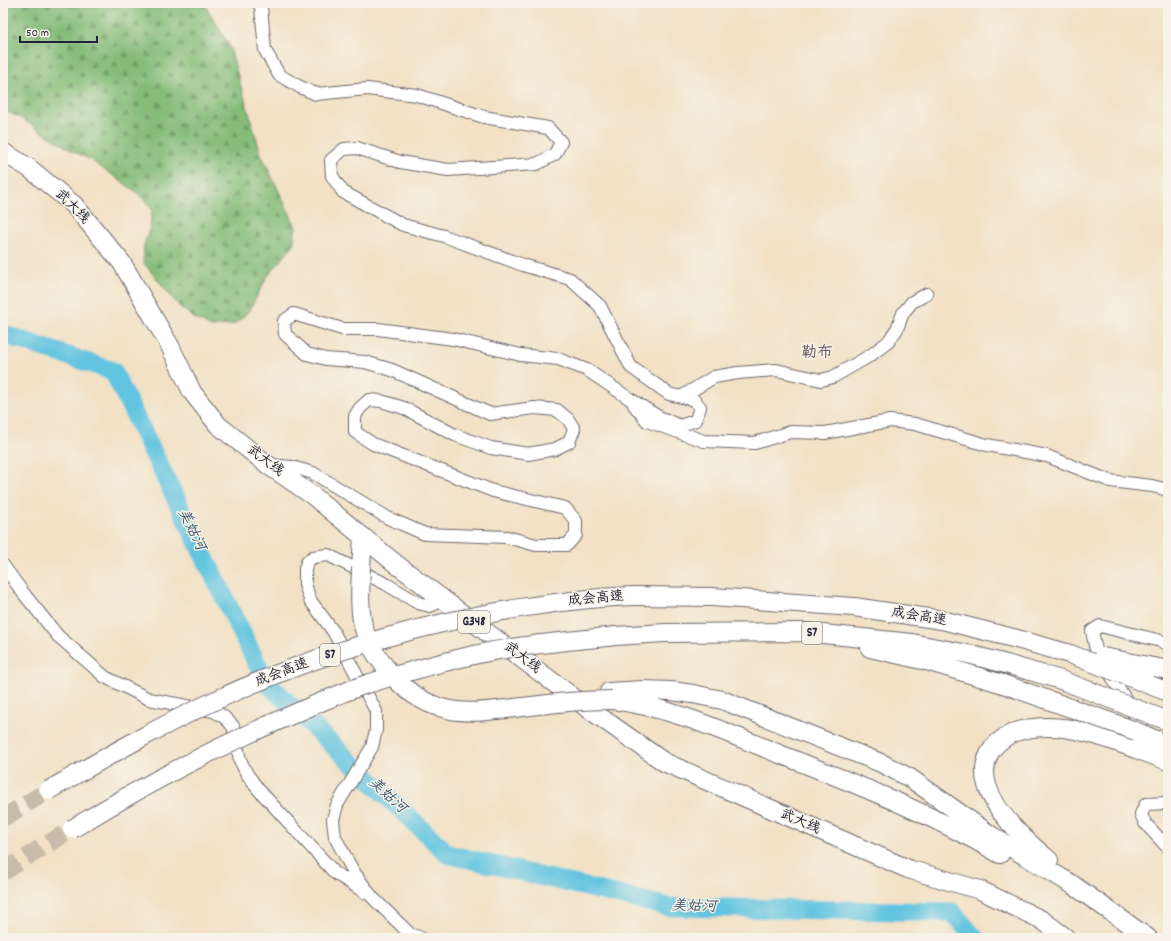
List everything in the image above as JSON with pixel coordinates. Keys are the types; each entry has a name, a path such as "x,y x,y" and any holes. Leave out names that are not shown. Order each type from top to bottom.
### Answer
{"highway":[{"name":"武大线","path":"3,152 29,168 74,205 122,263 170,346 192,392 218,424 268,465 312,496 396,564 586,707 664,762 908,869 980,890 1042,920 1066,938"},
{"path":"363,537 360,614 364,632 377,657 398,682 412,694 425,702 439,708 463,712 490,711 610,696 643,690 671,691 722,700 881,763 910,778 992,836 1060,877 1148,938"},
{"name":"成会高速","path":"49,790 130,743 212,702 303,664 364,643 412,629 486,614 602,597 712,596 854,608 942,620 1070,654 1168,692"},
{"path":"744,632 822,639 867,647 926,661 1003,684 1098,717 1168,745"},
{"name":"成会高速","path":"72,829 135,791 196,758 321,702 369,684 484,653 523,646 615,636 744,632 803,632 912,643 960,652 1061,680 1168,721"},
{"path":"1021,640 1161,669"},
{"path":"610,696 659,708 700,723 870,790 945,824 1027,870 1073,899 1127,938"},
{"path":"1114,913 1039,852 1017,832 993,798 987,783 985,769 992,751 1001,740 1013,733 1048,727 1086,733 1136,749 1168,762"}],"street":[{"path":"258,3 260,7 265,50 279,75 316,94 367,89 417,95 484,117 548,128 561,142 555,154 537,164 448,170 400,162 357,148 344,149 331,160 332,176 343,192 403,225 444,236 523,265 570,279 600,306 631,367 669,394 694,400 700,407 696,420 680,426 659,417 587,370 558,359 521,355 453,339 378,329 342,329 294,314 284,321 285,334 307,354 326,359 365,362 392,370 490,414 534,408 557,410 568,419 574,429 569,442 555,449 528,454 491,448 463,438 404,408 381,400 369,400 360,408 355,416 355,432 373,444 493,491 565,508 576,522 576,535 566,545 556,546 536,545 507,538 424,534 388,518 313,472 292,467 268,465"},
{"path":"681,397 714,377 738,373 776,370 821,380 833,377 871,355 888,342 897,329 903,313 912,302 927,294"},
{"path":"630,399 647,421 704,441 755,443 790,432 826,433 890,421 915,424 987,445 1047,456 1110,481 1152,486 1168,490"},
{"path":"421,938 410,934 372,897 353,871 335,837 333,820 337,805 372,747 376,730 376,711 333,632 310,600 305,584 305,570 307,562 313,557 328,555 386,584 418,603 430,606 437,603 441,598"},
{"path":"3,565 58,636 105,677 149,700 214,711 224,717 233,726 240,760 247,774 258,789 335,873 372,897"},
{"path":"1168,645 1161,641 1100,626 1092,631 1096,650 1153,746 1168,762"},
{"path":"1168,803 1146,804 1141,814 1145,823 1168,848"}],"green space":[{"path":"3,3 204,3 229,45 261,154 296,227 293,246 267,277 249,311 235,324 212,327 194,318 180,307 143,262 144,245 150,227 152,209 138,193 89,159 71,150 19,117 3,110"}],"waterway":[{"name":"美姑河","path":"3,334 113,371 266,682 448,854 669,907 952,912 975,938"}],"tunnel":[{"path":"3,818 49,790"},
{"path":"3,872 72,829"}],"district":[{"name":"勒布","path":"817,353"}]}
